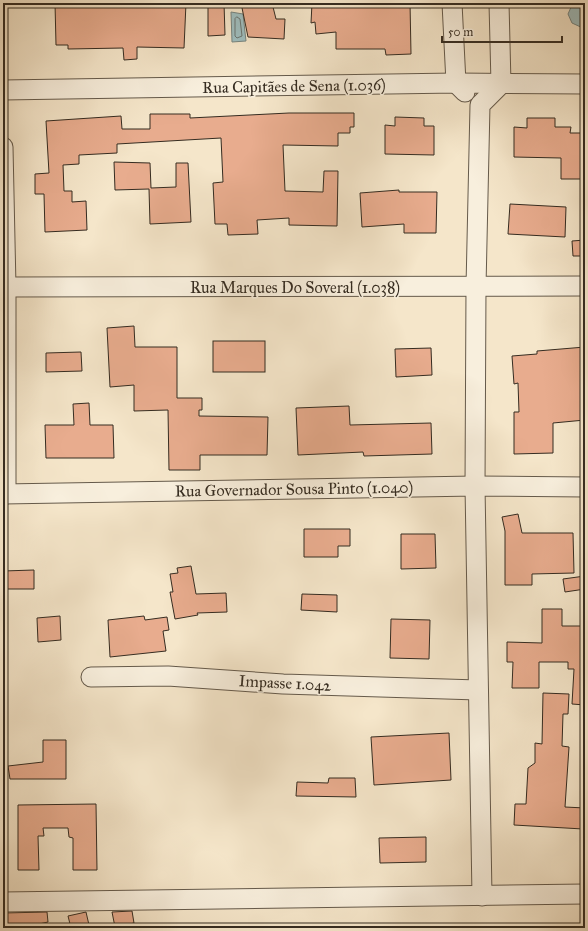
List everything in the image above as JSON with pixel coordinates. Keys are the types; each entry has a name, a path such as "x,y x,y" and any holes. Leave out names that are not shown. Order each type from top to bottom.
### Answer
{"street":[{"path":"452,3 456,83 480,105"},
{"path":"482,896 475,486 476,286 480,105 501,84 499,3"},
{"name":"Rua Capitães de Sena (1.036)","path":"3,90 456,83 585,84"},
{"path":"3,147 6,287 4,494"},
{"name":"Rua Marques Do Soveral (1.038)","path":"6,287 585,286"},
{"name":"Rua Governador Sousa Pinto (1.040)","path":"4,494 475,486 585,487"},
{"name":"Impasse 1.042","path":"91,677 168,676 283,684 478,690"},
{"path":"3,902 585,894"}],"water":[{"path":"572,5 582,5 585,7 585,29 572,23 568,14"},
{"path":"231,12 243,14 246,41 232,42"}],"building":[{"path":"55,3 186,3 184,48 137,47 137,59 124,60 123,48 68,49 68,45 56,45"},
{"path":"208,3 224,3 225,35 208,36"},
{"path":"241,3 272,3 276,19 285,19 284,39 248,37"},
{"path":"312,3 410,3 411,54 386,55 385,49 336,49 336,32 316,34 315,22 311,23"},
{"path":"289,113 354,113 354,127 350,127 350,133 338,133 338,146 283,145 285,191 323,192 324,171 338,171 337,226 289,225 289,218 257,220 258,234 228,235 227,224 215,224 213,183 223,182 221,138 117,144 117,153 79,155 79,164 63,165 64,191 72,191 72,202 86,201 87,230 45,232 44,194 35,194 35,174 49,173 46,121 121,116 122,129 150,129 150,114 190,114 190,118"},
{"path":"395,117 424,118 424,126 434,126 434,155 385,154 385,125 395,126"},
{"path":"527,118 555,118 555,127 571,127 570,133 585,133 585,179 561,179 561,158 514,157 514,127 527,128"},
{"path":"114,162 150,163 151,188 176,187 176,163 188,163 191,222 150,224 149,189 115,190"},
{"path":"399,190 399,192 437,192 436,233 404,233 404,224 362,227 360,193"},
{"path":"510,204 566,207 565,237 508,234"},
{"path":"585,240 585,256 573,256 572,241"},
{"path":"134,326 135,347 177,347 177,398 202,398 202,410 199,410 199,416 268,417 267,455 200,455 200,470 169,470 168,410 134,411 134,385 110,387 107,328"},
{"path":"213,341 265,341 265,372 213,372"},
{"path":"585,347 585,420 553,423 553,453 514,454 514,412 519,412 518,383 514,384 512,356 537,354 537,351"},
{"path":"431,348 432,375 396,377 395,349"},
{"path":"81,352 82,371 46,372 46,353"},
{"path":"89,403 90,425 113,425 114,458 46,458 45,425 74,425 73,404"},
{"path":"349,406 350,425 431,423 432,454 364,456 363,452 298,455 296,408"},
{"path":"518,514 522,533 573,533 574,573 532,574 532,585 505,585 505,531 502,517"},
{"path":"304,529 350,529 350,546 338,546 338,557 304,557"},
{"path":"401,534 435,534 436,568 401,569"},
{"path":"191,566 196,594 226,593 227,612 197,613 198,615 175,619 170,592 173,592 170,574 178,573 177,568"},
{"path":"34,570 34,589 3,589 3,571"},
{"path":"585,576 585,589 565,592 563,579"},
{"path":"302,594 337,595 337,612 301,610"},
{"path":"542,609 562,609 562,626 585,626 585,705 572,704 574,669 568,669 568,662 539,662 539,688 512,688 513,662 507,662 507,642 542,643"},
{"path":"60,616 61,640 38,642 37,618"},
{"path":"144,616 145,620 167,617 169,630 163,631 166,651 110,657 108,620"},
{"path":"391,619 430,620 429,659 390,658"},
{"path":"543,693 569,694 568,714 563,714 562,746 569,747 565,807 585,808 583,829 514,825 515,804 526,804 528,768 535,763 535,743 542,744"},
{"path":"449,733 451,780 374,785 371,737"},
{"path":"43,740 66,740 66,779 10,779 8,766 43,762"},
{"path":"329,778 355,778 356,797 296,796 297,782 328,783"},
{"path":"96,804 97,870 73,870 73,838 69,837 68,828 43,828 44,836 38,836 39,870 18,870 18,805"},
{"path":"426,837 426,862 380,863 379,838"},
{"path":"132,911 134,923 115,927 112,912"},
{"path":"47,912 48,922 21,928 3,928 3,913"},
{"path":"86,912 89,925 71,928 68,916"}]}
